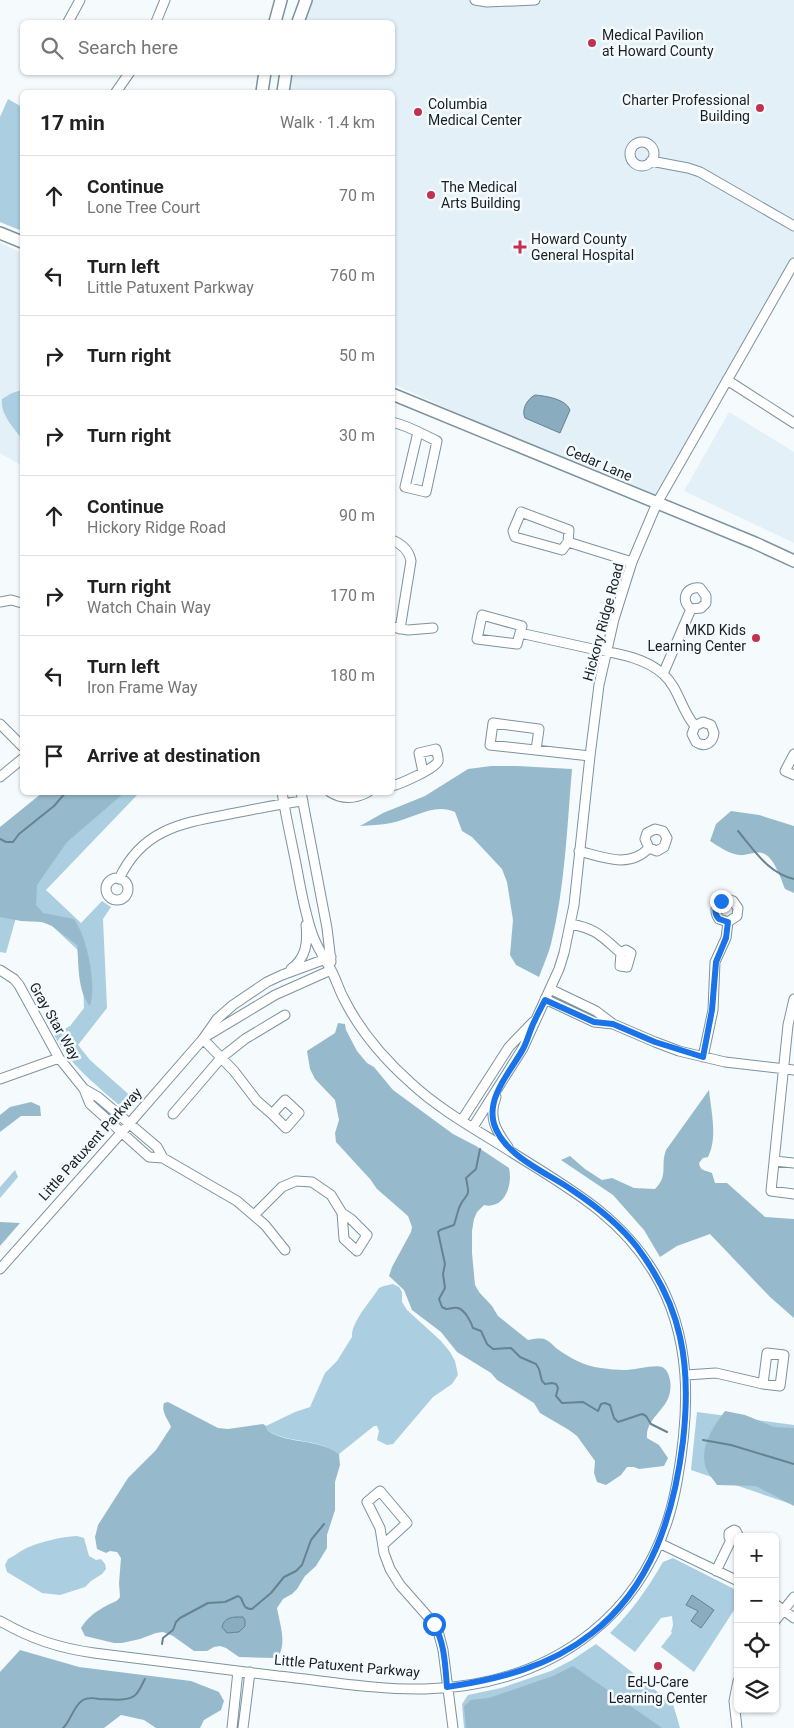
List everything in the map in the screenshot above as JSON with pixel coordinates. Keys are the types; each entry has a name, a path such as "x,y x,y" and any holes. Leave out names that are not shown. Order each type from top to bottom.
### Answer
{"main road":[{"path":"276,20 281,0"},
{"path":"299,20 306,0"},
{"path":"262,90 265,75"},
{"path":"282,90 285,75"},
{"path":"0,233 20,241"},
{"name":"Cedar Lane","path":"395,395 755,543 794,561"}],"street":[{"path":"69,20 80,0"},
{"path":"475,0 487,2 535,0"},
{"path":"157,20 162,1"},
{"path":"117,90 128,75"},
{"path":"651,162 688,168 700,172 794,226"},
{"name":"Hickory Ridge Road","path":"473,1127 523,1048 559,969 571,924 590,756 606,652 632,562 657,503 794,263"},
{"path":"727,380 794,424"},
{"path":"395,423 403,424 437,441 426,492 405,487 418,432"},
{"path":"521,512 569,530 568,542 562,550 515,537 513,531 521,512"},
{"path":"395,542 405,548 410,556 396,628 415,631 433,628"},
{"path":"568,542 632,562"},
{"path":"0,602 11,600 20,602"},
{"path":"663,674 691,608"},
{"path":"482,615 522,626 520,633 517,644 477,638 482,615"},
{"path":"520,633 640,660 663,674 677,692 685,712 695,726"},
{"path":"536,750 538,729 492,723 490,745 590,756"},
{"path":"0,724 20,744"},
{"path":"794,754 785,771 794,775"},
{"path":"0,777 20,761"},
{"path":"395,785 423,772"},
{"name":"Little Patuxent Parkway","path":"282,795 303,901 312,933 327,958"},
{"path":"340,795 349,798 356,798 362,795"},
{"path":"119,878 124,868 144,844 166,830 190,822 284,804 302,797"},
{"name":"Little Patuxent Parkway","path":"0,1621 51,1645 71,1650 387,1688 447,1687 479,1682 545,1662 577,1644 593,1632 624,1602 648,1565 667,1522 677,1484 687,1396 686,1374 680,1336 668,1302 653,1272 636,1246 597,1207 423,1093 381,1054 368,1037 345,1002 330,970 302,797"},
{"path":"579,851 612,860 628,860 642,855 649,848"},
{"path":"282,975 296,966 305,949 307,935 303,901"},
{"path":"703,1057 712,1010 716,962 726,938 728,922"},
{"path":"571,924 594,930 621,953"},
{"name":"Little Patuxent Parkway","path":"0,1269 130,1124 203,1039 217,1018 252,991 282,975 327,958"},
{"name":"Gray Star Way","path":"0,970 14,979 19,986 58,1058 84,1089 90,1104 149,1157 163,1158"},
{"name":"Little Patuxent Parkway","path":"203,1039 275,995 330,970"},
{"path":"550,989 596,1011 613,1024 655,1042 703,1057 738,1064 794,1070"},
{"path":"794,999 788,1025 771,1191 794,1194"},
{"path":"545,1000 594,1022 613,1024"},
{"path":"173,1114 221,1058 245,1040 285,1015"},
{"name":"Hickory Ridge Road","path":"462,1120 509,1046 535,1020"},
{"path":"203,1039 234,1071 257,1101 272,1114"},
{"path":"0,1080 58,1058"},
{"path":"503,1081 493,1104 493,1120 498,1134 511,1151"},
{"name":"Gray Star Way","path":"84,1089 98,1097 157,1147 163,1158"},
{"path":"163,1158 230,1195 254,1215 275,1236 285,1250"},
{"path":"774,1161 794,1163"},
{"path":"254,1215 289,1182 304,1180 319,1185 331,1195 342,1213"},
{"path":"686,1374 716,1373 763,1384"},
{"path":"384,1544 407,1523 380,1491 367,1502 380,1528 386,1562 395,1578 438,1631 443,1650 453,1728"},
{"path":"716,1571 734,1542"},
{"path":"659,1543 734,1579"},
{"path":"779,1616 794,1597"},
{"path":"779,1607 794,1618"},
{"path":"232,1728 238,1671"},
{"path":"243,1728 250,1672"},
{"path":"735,1713 737,1728"}],"shaded area":[{"name":"Howard County General Hospital","path":"310,0 794,0 794,265 657,503 395,385 395,90 286,90 290,75 395,75 395,20 304,20"},
{"path":"8,99 20,106 20,230 0,222 0,117"},
{"path":"0,243 20,252 20,465 0,453"},
{"path":"20,391 20,436 8,420 2,405 2,399"},
{"path":"535,395 555,399 568,406 570,410 560,433 525,418 526,405"},
{"path":"729,412 794,452 794,543 684,491"},
{"path":"491,766 572,769 565,857 556,923 551,944 539,977 516,965 510,955 513,920 507,882 502,869 472,837 462,831 455,812 447,809 431,810 391,823 360,826 383,813 425,796 468,769"},
{"path":"40,795 122,795 67,842 37,885 36,905 43,913 74,919 79,927 90,961 92,997 90,1006 81,985 77,945 52,926 42,922 0,917 0,827"},
{"path":"52,795 137,795 46,890 81,923 102,901 111,907 103,919 107,1008 78,1045 90,1060 134,1099 129,1104 119,1105 91,1081 75,1065 54,1035 70,1026 84,1008 82,954 34,909 17,914 6,953 0,952 0,837"},
{"path":"731,811 759,815 794,826 794,893 785,889 776,868 766,855 762,853 735,854 724,850 710,841 716,824"},
{"path":"338,1023 345,1024 346,1030 357,1051 367,1063 374,1067 393,1090 453,1134 476,1146 509,1168 510,1181 506,1194 497,1204 491,1206 484,1205 477,1212 472,1231 475,1285 498,1316 528,1340 546,1340 577,1361 589,1365 624,1370 659,1366 664,1368 670,1380 670,1390 664,1405 650,1423 647,1438 659,1445 668,1458 664,1466 639,1469 627,1467 621,1475 606,1485 597,1482 594,1473 595,1461 577,1436 540,1413 534,1403 457,1352 441,1332 412,1310 404,1290 389,1276 411,1232 412,1227 408,1216 377,1189 336,1142 335,1133 339,1120 335,1100 315,1079 310,1069 307,1051 335,1033"},
{"path":"709,1090 713,1141 708,1157 703,1158 699,1163 700,1168 712,1173 715,1183 727,1183 765,1217 794,1219 794,1318 770,1297 710,1234 677,1246 660,1257 644,1230 613,1195 561,1160 570,1156 602,1180 612,1178 634,1188 655,1189 662,1179 666,1150"},
{"path":"31,1102 40,1106 41,1116 21,1116 0,1132 0,1115 10,1107"},
{"path":"15,1170 18,1177 0,1198 0,1187"},
{"path":"0,1222 20,1223 0,1246"},
{"path":"393,1284 399,1287 402,1292 402,1302 407,1310 441,1341 450,1352 455,1361 458,1375 452,1384 433,1397 393,1444 387,1445 377,1440 379,1431 377,1426 374,1426 339,1454 323,1445 286,1438 268,1431 266,1426 310,1407 325,1373 337,1361 352,1337 355,1325 362,1312 379,1288"},
{"path":"168,1402 218,1428 228,1429 263,1424 268,1431 277,1435 314,1443 339,1454 340,1465 335,1482 335,1510 327,1535 327,1548 316,1566 305,1576 297,1589 283,1599 277,1608 282,1639 281,1651 278,1657 239,1657 220,1646 207,1651 194,1651 173,1636 163,1632 140,1639 114,1643 85,1636 81,1628 92,1615 120,1597 121,1558 117,1552 110,1551 106,1553 97,1549 95,1537 98,1525 128,1478 156,1450 171,1427 163,1409 164,1403"},
{"path":"725,1411 745,1415 774,1427 794,1428 794,1506 756,1486 717,1485 706,1468 704,1452 708,1438"},
{"path":"697,1412 794,1425 794,1505 691,1470"},
{"path":"77,1536 84,1538 89,1556 96,1560 101,1559 106,1569 85,1587 60,1595 42,1593 7,1572 5,1565 8,1559 26,1548 52,1540"},
{"path":"673,1558 734,1589 734,1610 694,1672 661,1647 672,1633 672,1616 661,1618 635,1652 610,1633 639,1599 663,1562"},
{"path":"692,1595 714,1610 701,1628 691,1621 698,1611 686,1605"},
{"path":"243,1617 245,1626 239,1632 227,1633 222,1627 224,1622 230,1618"},
{"path":"596,1644 673,1704 680,1728 464,1728 462,1704 468,1695 501,1688 551,1671"},
{"path":"20,1650 79,1667 191,1681 219,1692 224,1701 221,1710 204,1720 200,1728 156,1728 144,1720 121,1715 104,1728 0,1728 0,1672"},
{"path":"573,1666 662,1728 466,1728 464,1706 471,1700 489,1698 553,1676"}],"waterway":[{"path":"0,839 6,842 13,842 19,834 54,806 63,795"},
{"path":"738,831 762,860 777,872 794,879"},
{"path":"480,1149 476,1169 466,1178 468,1193 459,1208 454,1225 438,1232 445,1264 443,1274 445,1288 439,1299 442,1307 446,1309 458,1308 463,1311 473,1328 481,1331 487,1344 493,1349 511,1348 520,1357 536,1364 542,1381 545,1384 556,1384 558,1388 556,1396 562,1403 583,1402 598,1411 601,1404 605,1403 610,1405 614,1418 618,1422 642,1414 646,1416 651,1424 667,1432"},
{"path":"703,1440 731,1445 794,1464"},
{"path":"162,1644 163,1638 173,1630 180,1618 208,1603 225,1602 238,1596 246,1607 252,1609 271,1593 284,1577 296,1571 302,1565 311,1540 324,1524"},
{"path":"63,1728 83,1700 87,1698 117,1700 130,1698 137,1693 145,1679"}],"place":[{"name":"Medical Pavilion at Howard County","path":"592,43"},
{"name":"Charter Professional Building","path":"760,108"},
{"name":"Columbia Medical Center","path":"418,112"},
{"name":"The Medical Arts Building","path":"431,195"},
{"name":"Howard County General Hospital","path":"520,247"},
{"name":"MKD Kids Learning Center","path":"756,638"},
{"name":"Ed-U-Care Learning Center","path":"658,1666"}],"route":[{"path":"434,1624 441,1639 447,1687 479,1682 530,1668 561,1654 577,1644 612,1615 634,1588 659,1543 667,1522 677,1484 687,1396 684,1354 680,1336 662,1286 636,1246 615,1223 597,1207 511,1151 495,1128 492,1111 503,1081 523,1048 545,1000 594,1022 613,1024 679,1051 703,1057 712,1010 714,972 720,949 728,930 728,922 719,919 715,912 716,907 721,901"}]}
